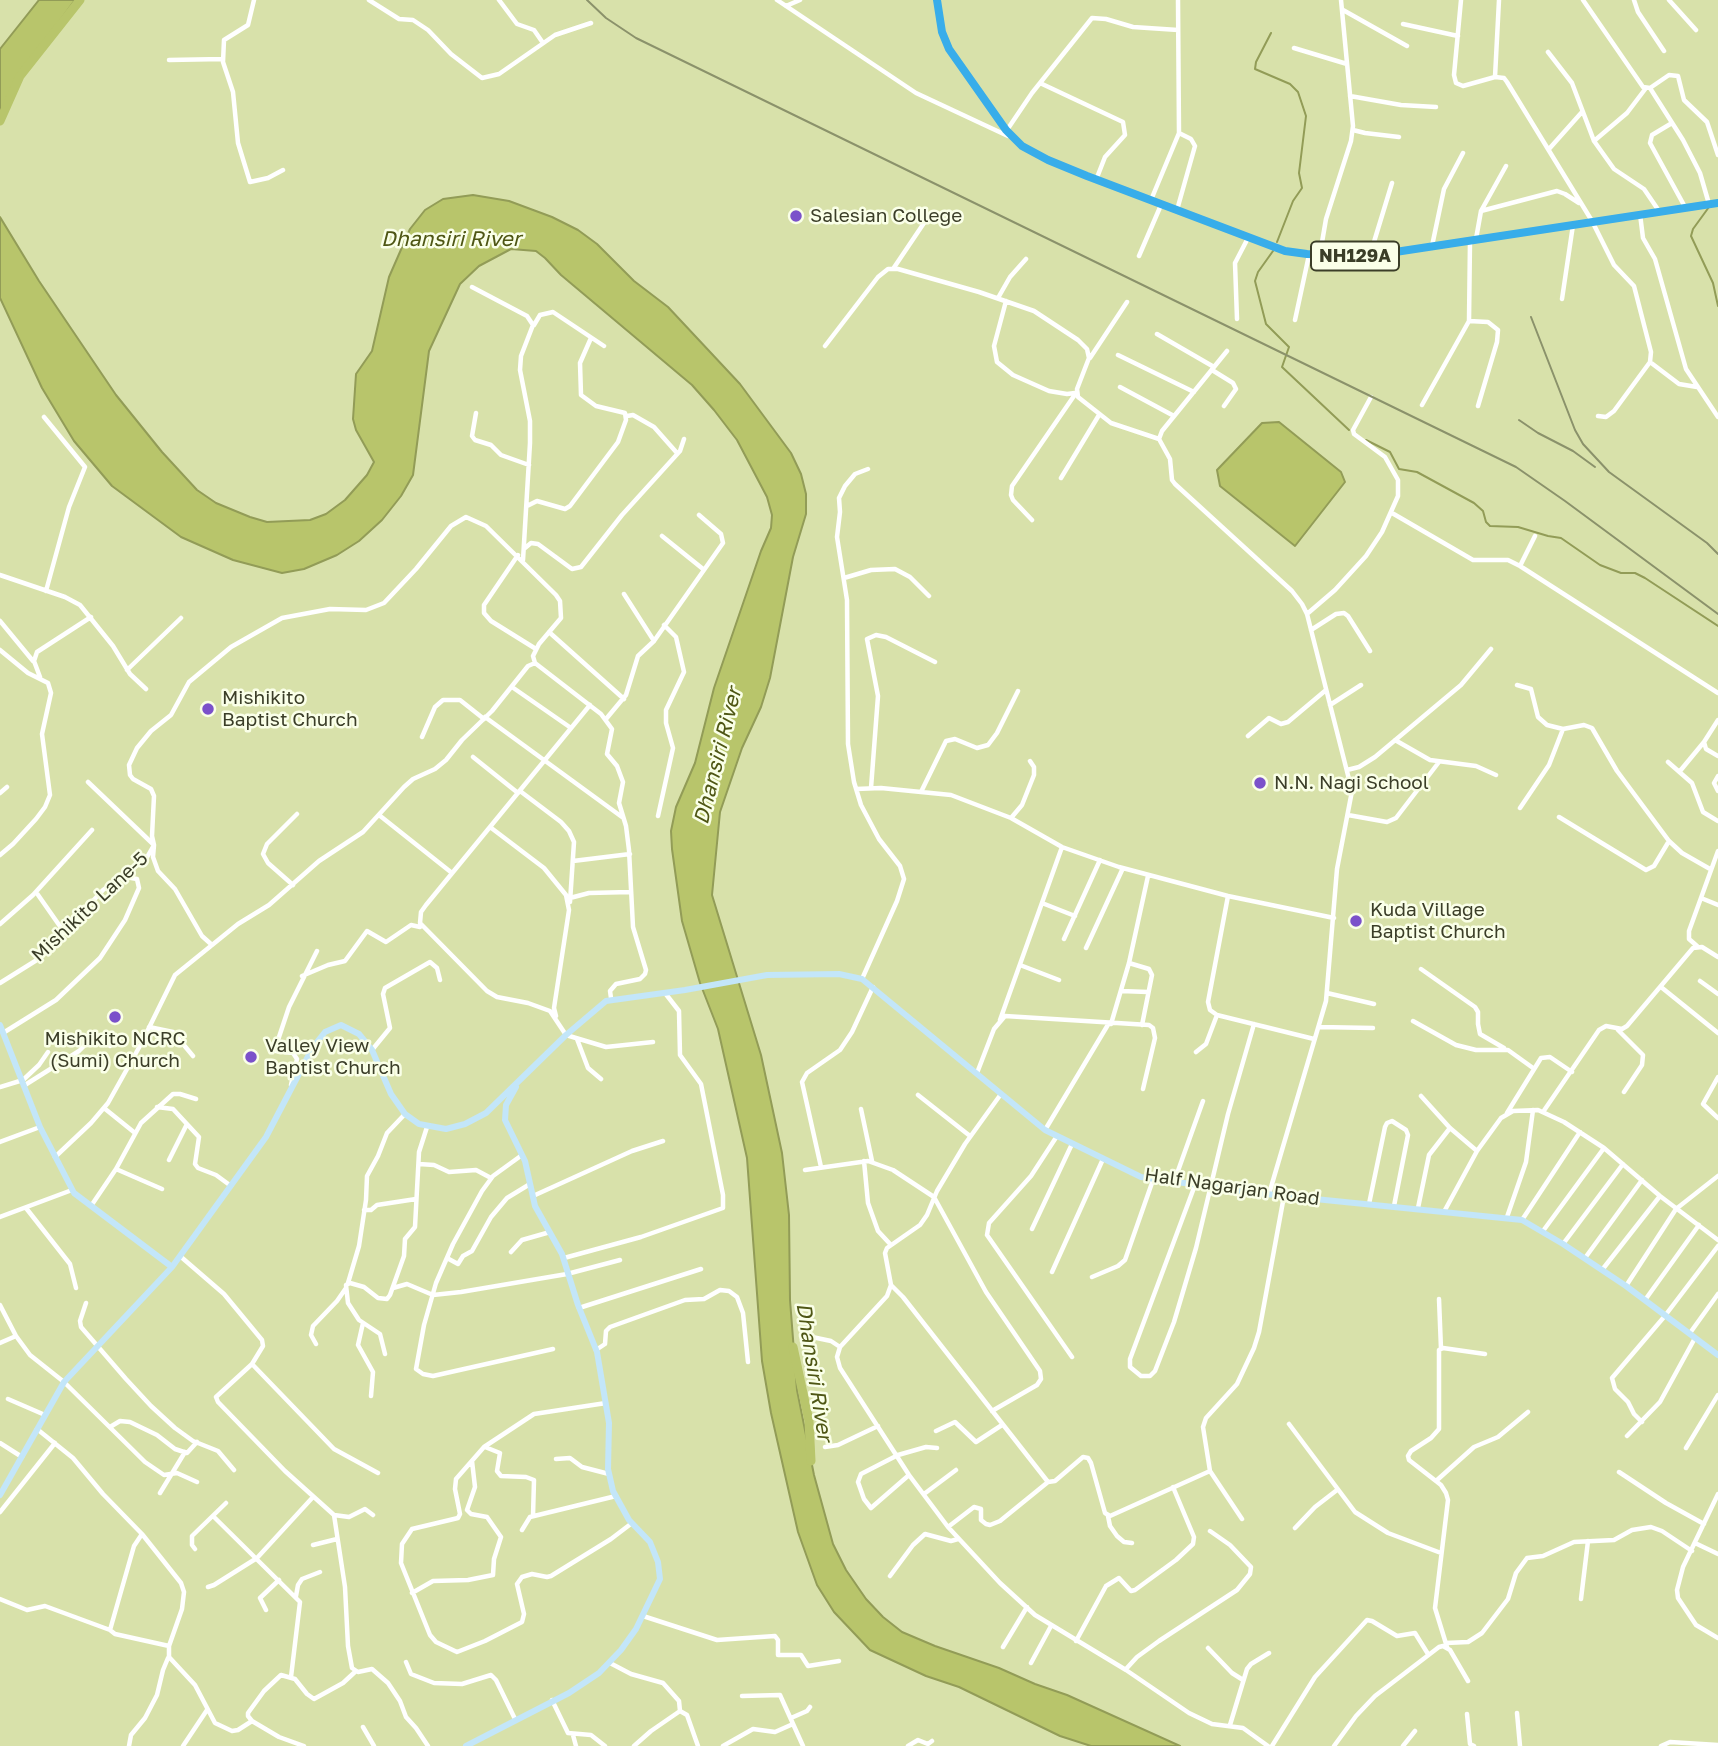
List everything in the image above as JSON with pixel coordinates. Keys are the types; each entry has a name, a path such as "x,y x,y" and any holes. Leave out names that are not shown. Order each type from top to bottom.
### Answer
{"highway":[{"name":"NH129A","path":"937,0 949,49 1009,134 1040,156 1096,180 1285,251 1369,256 1713,203"}],"main road":[{"name":"Half Nagarjan Road","path":"611,998 685,990 767,975 839,974 862,979 1045,1130 1141,1177 1269,1194 1522,1220 1626,1286 1718,1355"},
{"path":"0,1495 64,1382 173,1267 266,1138 313,1047 331,1028 341,1025 353,1029 366,1041 395,1103 405,1114 427,1127 446,1129 465,1124 486,1113 566,1035 611,998"},
{"path":"1,1028 40,1127 72,1190 173,1267"},
{"path":"466,1746 599,1673 625,1645 643,1616 655,1591 660,1570 648,1539 632,1523 616,1496 609,1474 609,1423 596,1350 563,1258 536,1206 522,1155 504,1115 506,1105 520,1079"}],"street":[{"path":"254,0 247,26 224,40 223,59 233,92 238,144 250,182 268,178 283,170"},
{"path":"369,0 399,19 414,21 428,30 451,54 480,77 499,74 559,33 591,23"},
{"path":"499,0 517,24 532,28 543,43"},
{"path":"777,0 916,93 1009,134 1040,83 1092,18 1133,27 1178,30"},
{"path":"785,6 800,0"},
{"path":"1151,201 1179,133 1178,0"},
{"path":"1320,255 1326,219 1353,130 1341,0"},
{"path":"1461,0 1454,79 1456,83 1463,86 1495,76 1504,78 1592,221 1614,265 1634,286 1651,352 1650,362 1614,411 1606,417 1598,416"},
{"path":"1495,76 1499,0"},
{"path":"1583,0 1640,85 1648,88 1672,123 1700,173 1713,203"},
{"path":"1634,0 1638,12 1664,51"},
{"path":"1669,0 1696,30"},
{"path":"1342,10 1407,46"},
{"path":"1403,24 1458,36"},
{"path":"1294,48 1347,64"},
{"path":"1548,52 1572,83 1594,141 1614,169 1648,193 1659,211"},
{"path":"169,60 223,59"},
{"path":"1594,141 1631,109 1648,88 1669,75 1678,76 1684,100 1707,122 1718,155"},
{"path":"1040,83 1123,122 1125,135 1105,157 1096,180"},
{"path":"1350,96 1401,105 1436,107"},
{"path":"1549,149 1583,111"},
{"path":"1672,123 1652,135 1650,143 1685,207"},
{"path":"1353,130 1365,134 1399,137"},
{"path":"1177,211 1195,146 1191,139 1179,133"},
{"path":"1432,246 1444,189 1463,153"},
{"path":"1422,405 1469,321 1473,239 1480,211 1506,166"},
{"path":"1369,256 1392,183"},
{"path":"1480,211 1557,191 1569,195 1583,206"},
{"path":"1139,256 1161,205"},
{"path":"1640,214 1643,237 1655,259 1686,369 1718,417"},
{"path":"893,269 926,220"},
{"path":"1562,299 1573,224"},
{"path":"1237,319 1235,263 1248,238"},
{"path":"1295,320 1310,254"},
{"path":"998,298 1010,277 1026,259"},
{"path":"825,346 878,277 888,269 893,269 998,298 1034,311 1078,340 1087,349 1089,358"},
{"path":"472,287 527,316 533,325"},
{"path":"1006,301 994,346 995,357 1001,367 1049,391 1067,394 1077,392"},
{"path":"1032,520 1013,500 1012,486 1077,392 1089,358 1127,302"},
{"path":"523,561 530,421 520,370 521,356 533,325 540,315 553,312 604,346"},
{"path":"1469,321 1488,322 1498,330 1478,407"},
{"path":"1157,334 1233,383 1236,389 1224,406"},
{"path":"591,338 580,363 581,395 589,403 625,413 627,416 633,415 654,427 677,453"},
{"path":"1159,439 1174,416 1227,351"},
{"path":"1118,355 1194,392"},
{"path":"1650,362 1679,384 1697,387"},
{"path":"1120,387 1174,416"},
{"path":"1077,392 1078,397 1099,415 1130,431 1159,439 1170,459 1172,480 1175,484 1292,591 1307,614 1347,770 1352,798 1340,842 1327,993 1269,1194"},
{"path":"1307,614 1358,566 1378,538 1398,496 1398,480 1382,453 1359,440 1353,430 1370,397"},
{"path":"476,413 471,436 475,440 491,445 501,455 528,465"},
{"path":"1061,478 1099,415"},
{"path":"527,506 537,501 565,509 570,506 618,442 627,416"},
{"path":"44,417 85,467 69,507 46,591"},
{"path":"525,549 531,543 538,544 572,569 581,567 622,515 677,453 684,439"},
{"path":"862,979 904,879 900,866 871,827 856,789 848,744 847,600 837,537 839,498 855,474 868,469"},
{"path":"1392,513 1473,560 1508,561 1520,566 1718,693"},
{"path":"606,719 624,699 638,656 653,641 724,540 721,534 699,515"},
{"name":"Mishikito Lane-5","path":"0,983 40,958 103,890 143,862 154,845 153,791 133,779 130,765 137,748 151,731 171,715 189,682 231,648 282,618 330,609 366,610 384,603 451,526 463,517 486,526 518,555"},
{"path":"662,536 703,569"},
{"path":"1520,566 1535,536"},
{"path":"536,649 491,621 484,613 484,604 518,555 559,601 561,618 536,649 533,656 535,663 590,705 606,719 612,729 607,757 617,766 623,782 619,799 630,854 634,932 645,974 640,979 615,984 611,998"},
{"path":"844,578 871,569 895,569 910,577 929,596"},
{"path":"0,575 76,603 90,617 127,670 146,689"},
{"path":"624,594 653,641"},
{"path":"1311,630 1336,614 1344,613 1370,651"},
{"path":"34,662 41,648 90,617"},
{"path":"127,670 181,618"},
{"path":"0,621 34,662 40,678"},
{"path":"658,816 673,748 666,723 666,709 684,672 676,637 664,625"},
{"path":"549,632 624,699"},
{"path":"871,788 878,688 867,639 876,635 886,637 935,662"},
{"path":"1347,770 1365,764 1461,685 1492,649"},
{"path":"0,650 48,684 51,693 42,734 50,795 36,819 0,855"},
{"path":"55,1158 104,1108 175,975 237,924 268,905 318,861 363,832 413,779 440,764 485,718 528,666 535,663"},
{"path":"1330,705 1361,685"},
{"path":"1517,685 1531,689 1542,722 1563,729 1584,725 1592,727 1617,771 1669,841 1682,853 1710,869"},
{"path":"512,687 571,728"},
{"path":"1248,736 1269,719 1285,724 1326,690"},
{"path":"921,792 946,741 955,738 977,748 988,745 997,733 1017,691"},
{"path":"422,737 435,707 443,700 460,700 623,818"},
{"path":"556,1017 544,1008 494,995 424,928 420,923 421,912 590,705"},
{"path":"1680,771 1718,720"},
{"path":"1520,808 1548,768 1563,729"},
{"path":"1395,740 1417,754 1439,762 1476,766 1496,775"},
{"path":"1704,742 1706,749 1718,756"},
{"path":"474,757 569,831 575,842 569,910 554,1008 566,1035 606,1047 653,1042"},
{"path":"1011,818 1022,805 1034,775 1034,767 1030,761"},
{"path":"1348,815 1387,822 1396,818 1439,762"},
{"path":"1668,762 1692,783 1703,812 1718,821"},
{"path":"1718,776 1714,783 1718,791"},
{"path":"88,782 154,845 153,857 158,872 175,889 202,936 212,945"},
{"path":"0,793 7,787"},
{"path":"856,789 951,794 1011,818 1062,847 1123,868 1228,896 1334,918"},
{"path":"293,885 268,863 263,854 267,844 297,814"},
{"path":"379,815 452,873"},
{"path":"1559,817 1646,870 1654,866 1669,841"},
{"path":"490,827 550,874 566,895 569,910"},
{"path":"0,924 36,892 92,830"},
{"path":"977,1073 1000,1020 1062,847"},
{"path":"1718,851 1688,936 1698,946 1718,955"},
{"path":"573,861 630,854"},
{"path":"1064,939 1100,860"},
{"path":"1086,948 1123,868"},
{"path":"1,1028 56,1000 100,958 138,894 137,879 120,876"},
{"path":"1045,1130 1110,1024 1129,963 1148,876"},
{"path":"36,892 64,932"},
{"path":"570,898 589,892 631,892"},
{"path":"1228,896 1208,1002 1210,1010 1217,1015 1314,1040"},
{"path":"1701,898 1718,905"},
{"path":"1042,903 1074,916"},
{"path":"302,976 345,961 367,931 386,942 411,925 424,928"},
{"path":"1618,1029 1627,1026 1693,948 1698,946"},
{"path":"289,1092 297,1059 293,1053 276,1051 277,1043 283,1020 302,976 317,951"},
{"path":"372,1050 390,1028 383,994 385,988 428,962 435,964 440,980"},
{"path":"1129,963 1149,969 1152,975 1142,1025"},
{"path":"1020,965 1059,979"},
{"path":"1421,969 1475,1007 1480,1034 1533,1068"},
{"path":"1700,981 1718,994"},
{"path":"821,1167 802,1082 807,1073 840,1050 874,987"},
{"path":"1661,987 1718,1033"},
{"path":"1121,991 1148,992"},
{"path":"563,1258 641,1237 723,1208 723,1195 701,1084 680,1055 679,1011 664,993"},
{"path":"1327,993 1374,1004"},
{"path":"1196,1052 1206,1044 1217,1015"},
{"path":"1000,1020 1005,1017 1142,1025 1153,1028 1155,1038 1143,1089"},
{"path":"1413,1021 1456,1045 1508,1050"},
{"path":"1195,1185 1130,1359 1130,1367 1141,1376 1153,1374 1167,1343 1196,1248 1209,1187 1254,1024"},
{"path":"1543,1112 1599,1030 1606,1026 1618,1029 1643,1055 1642,1065 1624,1092"},
{"path":"149,1027 173,1032 193,1056"},
{"path":"1319,1027 1373,1028"},
{"path":"0,1087 24,1082 79,1051 93,1037 110,1046"},
{"path":"577,1039 588,1068 601,1079"},
{"path":"24,1082 48,1052"},
{"path":"1445,1210 1477,1151 1507,1114 1541,1058 1546,1056 1572,1072"},
{"path":"1718,1078 1703,1104 1718,1118"},
{"path":"91,1206 116,1169 141,1123 175,1093 196,1099"},
{"path":"1001,1093 970,1136 920,1225 887,1248 885,1253 891,1285 1048,1482"},
{"path":"918,1095 970,1136"},
{"path":"1421,1096 1450,1128 1477,1151"},
{"path":"1174,1183 1203,1101"},
{"path":"157,1107 173,1109 200,1140 196,1167 216,1175 231,1186"},
{"path":"104,1108 135,1133"},
{"path":"861,1109 872,1162"},
{"path":"1507,1114 1520,1110 1543,1112 1580,1132 1604,1148 1676,1209 1718,1240"},
{"path":"1507,1217 1526,1162 1533,1110"},
{"path":"316,1344 311,1335 313,1326 337,1301 347,1285 359,1246 369,1171 387,1133 405,1114"},
{"path":"1369,1204 1385,1127 1392,1121 1398,1123 1408,1135 1394,1206"},
{"path":"169,1160 187,1124"},
{"path":"0,1142 40,1127"},
{"path":"347,1285 362,1286 376,1297 389,1298 404,1255 405,1240 415,1227 420,1147 427,1127"},
{"path":"1418,1208 1429,1154 1450,1128"},
{"path":"1522,1220 1580,1132"},
{"path":"1057,1136 1031,1176 989,1223 987,1235 1072,1357"},
{"path":"533,1196 632,1151 663,1141"},
{"path":"1032,1229 1072,1144"},
{"path":"1543,1231 1604,1148"},
{"path":"522,1155 491,1178 447,1258 433,1295 415,1365 419,1372 433,1376 553,1349"},
{"path":"1052,1272 1103,1158"},
{"path":"864,1161 867,1203 878,1231 891,1245"},
{"path":"805,1170 872,1162 893,1170 934,1196 986,1292 1040,1371 1041,1379 1037,1385 992,1410"},
{"path":"418,1164 434,1165 449,1172 477,1170 491,1178"},
{"path":"1563,1244 1623,1164"},
{"path":"116,1169 162,1189"},
{"path":"1626,1286 1676,1209 1718,1175"},
{"path":"1092,1277 1118,1266 1125,1260 1153,1180"},
{"path":"1585,1259 1642,1180"},
{"path":"447,1258 458,1264 463,1256 470,1253 491,1217 507,1198 531,1183"},
{"path":"0,1217 72,1190"},
{"path":"1242,1519 1210,1471 1203,1423 1237,1384 1254,1348 1284,1195"},
{"path":"1602,1271 1660,1196"},
{"path":"364,1210 371,1210 377,1205 416,1199"},
{"path":"26,1208 71,1264 76,1288"},
{"path":"1645,1300 1699,1225"},
{"path":"511,1252 522,1240 550,1232"},
{"path":"1642,1422 1615,1389 1612,1378 1664,1317 1718,1246"},
{"path":"180,1256 224,1294 264,1346 252,1364 218,1394 216,1399 313,1497 334,1514 349,1517 365,1509 373,1515"},
{"path":"393,1289 411,1285 433,1295 567,1274 620,1260"},
{"path":"579,1308 701,1269"},
{"path":"347,1285 348,1303 363,1323 380,1334 385,1354"},
{"path":"891,1285 887,1296 841,1347 837,1357 840,1368 909,1475 948,1527 1006,1590 1051,1626 1209,1723 1247,1729 1270,1746 1315,1677 1367,1620 1372,1620 1397,1636 1415,1633 1428,1654"},
{"path":"596,1350 605,1344 606,1331 610,1327 685,1300 701,1300 717,1291 729,1291 737,1297 743,1313 748,1362"},
{"path":"1627,1436 1660,1402 1693,1336 1718,1294"},
{"path":"1439,1299 1439,1429 1411,1451 1408,1457 1436,1481 1448,1500 1435,1608 1446,1645 1468,1681"},
{"path":"86,1303 80,1324 151,1406 179,1431 197,1443 218,1451 234,1470"},
{"path":"0,1305 16,1336 37,1361 64,1382 145,1462 164,1475 177,1473 197,1482"},
{"path":"363,1323 358,1345 373,1372 371,1396"},
{"path":"0,1343 16,1336"},
{"path":"813,1337 831,1341 841,1347"},
{"path":"1441,1349 1486,1354"},
{"path":"252,1364 334,1449 378,1473"},
{"path":"1686,1448 1718,1395"},
{"path":"8,1399 45,1415"},
{"path":"606,1403 534,1414 484,1447 454,1483 460,1514 458,1518 412,1528 405,1539 401,1563 433,1639 453,1651 462,1651 522,1622 524,1614 517,1584 522,1577 532,1574 551,1576 632,1523"},
{"path":"1436,1481 1474,1447 1498,1437 1528,1412"},
{"path":"110,1427 120,1421 131,1422 157,1435 175,1449 185,1452 189,1452 197,1443"},
{"path":"936,1431 956,1422 976,1442 1002,1425"},
{"path":"1289,1424 1355,1512 1397,1536 1441,1553"},
{"path":"825,1447 838,1445 878,1426"},
{"path":"37,1429 73,1458 142,1534 181,1583 184,1592 181,1614 169,1646 169,1657 157,1696 145,1718 131,1735 129,1746"},
{"path":"0,1443 22,1457"},
{"path":"0,1512 55,1443"},
{"path":"484,1447 500,1453 497,1471 500,1476 534,1480 533,1516"},
{"path":"909,1475 873,1507 868,1505 858,1482 859,1475 898,1455 926,1447 937,1448"},
{"path":"160,1493 185,1452"},
{"path":"948,1527 974,1507 981,1509 981,1520 986,1524 1000,1521 1083,1457 1088,1458 1110,1526 1124,1542 1132,1543"},
{"path":"556,1459 570,1458 582,1467 609,1474"},
{"path":"412,1593 433,1581 468,1580 493,1574 494,1559 501,1537 487,1517 471,1514 467,1510 475,1487 472,1460"},
{"path":"924,1494 956,1470"},
{"path":"1108,1516 1210,1471"},
{"path":"1619,1472 1704,1524"},
{"path":"1076,1641 1103,1590 1115,1579 1119,1578 1131,1591 1135,1590 1194,1544 1194,1537 1173,1487"},
{"path":"1295,1528 1315,1507 1337,1490"},
{"path":"1718,1494 1678,1582 1678,1598 1696,1625 1718,1638"},
{"path":"522,1530 527,1519 533,1516 616,1496"},
{"path":"208,1587 214,1586 257,1558 313,1497"},
{"path":"195,1549 192,1536 226,1503"},
{"path":"334,1514 347,1600 348,1649 352,1668 356,1671"},
{"path":"213,1516 300,1604 291,1676"},
{"path":"1334,1746 1375,1696 1428,1654 1439,1647 1468,1642 1482,1633 1508,1599 1516,1573 1527,1558 1548,1554 1574,1542 1614,1540 1632,1530 1651,1527 1662,1531 1692,1551"},
{"path":"1126,1670 1137,1657 1159,1641 1237,1590 1250,1574 1251,1567 1230,1545 1210,1531"},
{"path":"110,1630 134,1546 142,1534"},
{"path":"890,1576 925,1534 951,1541 958,1539"},
{"path":"313,1545 337,1539"},
{"path":"1581,1599 1588,1541"},
{"path":"1695,1543 1718,1554"},
{"path":"295,1597 299,1583 320,1572"},
{"path":"266,1610 260,1598 279,1580"},
{"path":"0,1599 27,1610 45,1606 115,1634 169,1646"},
{"path":"1003,1647 1027,1607"},
{"path":"643,1616 717,1640 775,1636 778,1640 778,1655 801,1655 808,1666 839,1661"},
{"path":"1031,1663 1051,1626"},
{"path":"1208,1648 1232,1673 1243,1680"},
{"path":"1230,1725 1248,1667 1269,1653"},
{"path":"169,1657 195,1685 218,1726 232,1731 252,1721"},
{"path":"406,1662 411,1674 434,1683 462,1684 491,1675 516,1719"},
{"path":"610,1662 631,1674 663,1683 679,1701 680,1711"},
{"path":"304,1746 279,1737 248,1716 264,1691 281,1675 291,1676 314,1699 343,1683 356,1671 372,1670 400,1700 406,1717 428,1746"},
{"path":"742,1696 780,1695 803,1746"},
{"path":"552,1700 565,1731 573,1735 591,1735 605,1746"},
{"path":"723,1746 753,1729 768,1732 792,1721 810,1707"},
{"path":"183,1746 207,1710"},
{"path":"634,1746 680,1711"},
{"path":"680,1711 687,1715 698,1746"},
{"path":"1517,1713 1520,1746"},
{"path":"1467,1714 1470,1744 1474,1746"},
{"path":"363,1727 374,1746"},
{"path":"1403,1746 1415,1731"},
{"path":"573,1735 576,1746"},
{"path":"908,1746 918,1740 928,1744 932,1741"},
{"path":"1661,1746 1670,1742 1718,1745"}],"water":[{"path":"39,0 75,0 20,76 0,115 0,49"},
{"name":"Dhansiri River","path":"473,195 509,201 552,217 578,230 597,244 634,281 668,307 740,384 791,453 801,474 806,494 806,514 793,557 770,678 720,812 712,895 761,1055 782,1153 789,1215 790,1300 797,1390 814,1475 833,1544 846,1570 866,1599 902,1632 1067,1695 1180,1746 1091,1746 1060,1736 959,1687 926,1676 870,1650 834,1612 817,1585 798,1532 762,1361 747,1158 718,1029 700,983 682,921 672,849 671,831 676,807 695,763 714,688 771,528 772,515 767,497 737,440 714,410 692,385 561,275 545,258 536,251 511,249 479,266 460,284 429,351 413,475 401,496 382,520 359,541 337,555 304,569 282,573 233,560 181,537 112,486 74,441 42,388 0,298 0,217 39,281 116,395 197,490 216,503 267,522 310,520 326,514 345,500 367,475 374,462 356,430 353,419 356,374 372,351 389,277 410,229 425,210 443,199"},
{"path":"1279,422 1341,472 1345,482 1295,546 1220,486 1217,470 1262,423"}],"waterway":[{"name":"Dhansiri River","path":"0,121 20,76 80,0"},
{"path":"1271,33 1255,69 1290,84 1298,92 1306,116 1299,173 1302,188 1293,201 1277,242"},
{"path":"1709,207 1691,236 1713,283 1718,306"},
{"path":"1273,251 1255,281 1266,324 1289,347 1282,367 1349,430"},
{"path":"1366,440 1390,452 1399,469 1417,472 1474,503 1483,511 1490,526 1518,527 1561,538 1600,565 1645,578 1718,626"},
{"name":"Dhansiri River","path":"793,1347 809,1421 811,1461"}],"railway":[{"path":"587,0 606,18 636,38 1516,467 1718,614"},
{"path":"1531,317 1583,444 1609,472 1707,543 1718,554"},
{"path":"1519,420 1595,467"}],"place":[{"name":"Salesian College","path":"796,216"},
{"name":"Mishikito Baptist Church","path":"208,709"},
{"name":"N.N. Nagi School","path":"1260,783"},
{"name":"Kuda Village Baptist Church","path":"1356,921"},
{"name":"Mishikito NCRC (Sumi) Church","path":"115,1017"},
{"name":"Valley View Baptist Church","path":"251,1057"}]}
